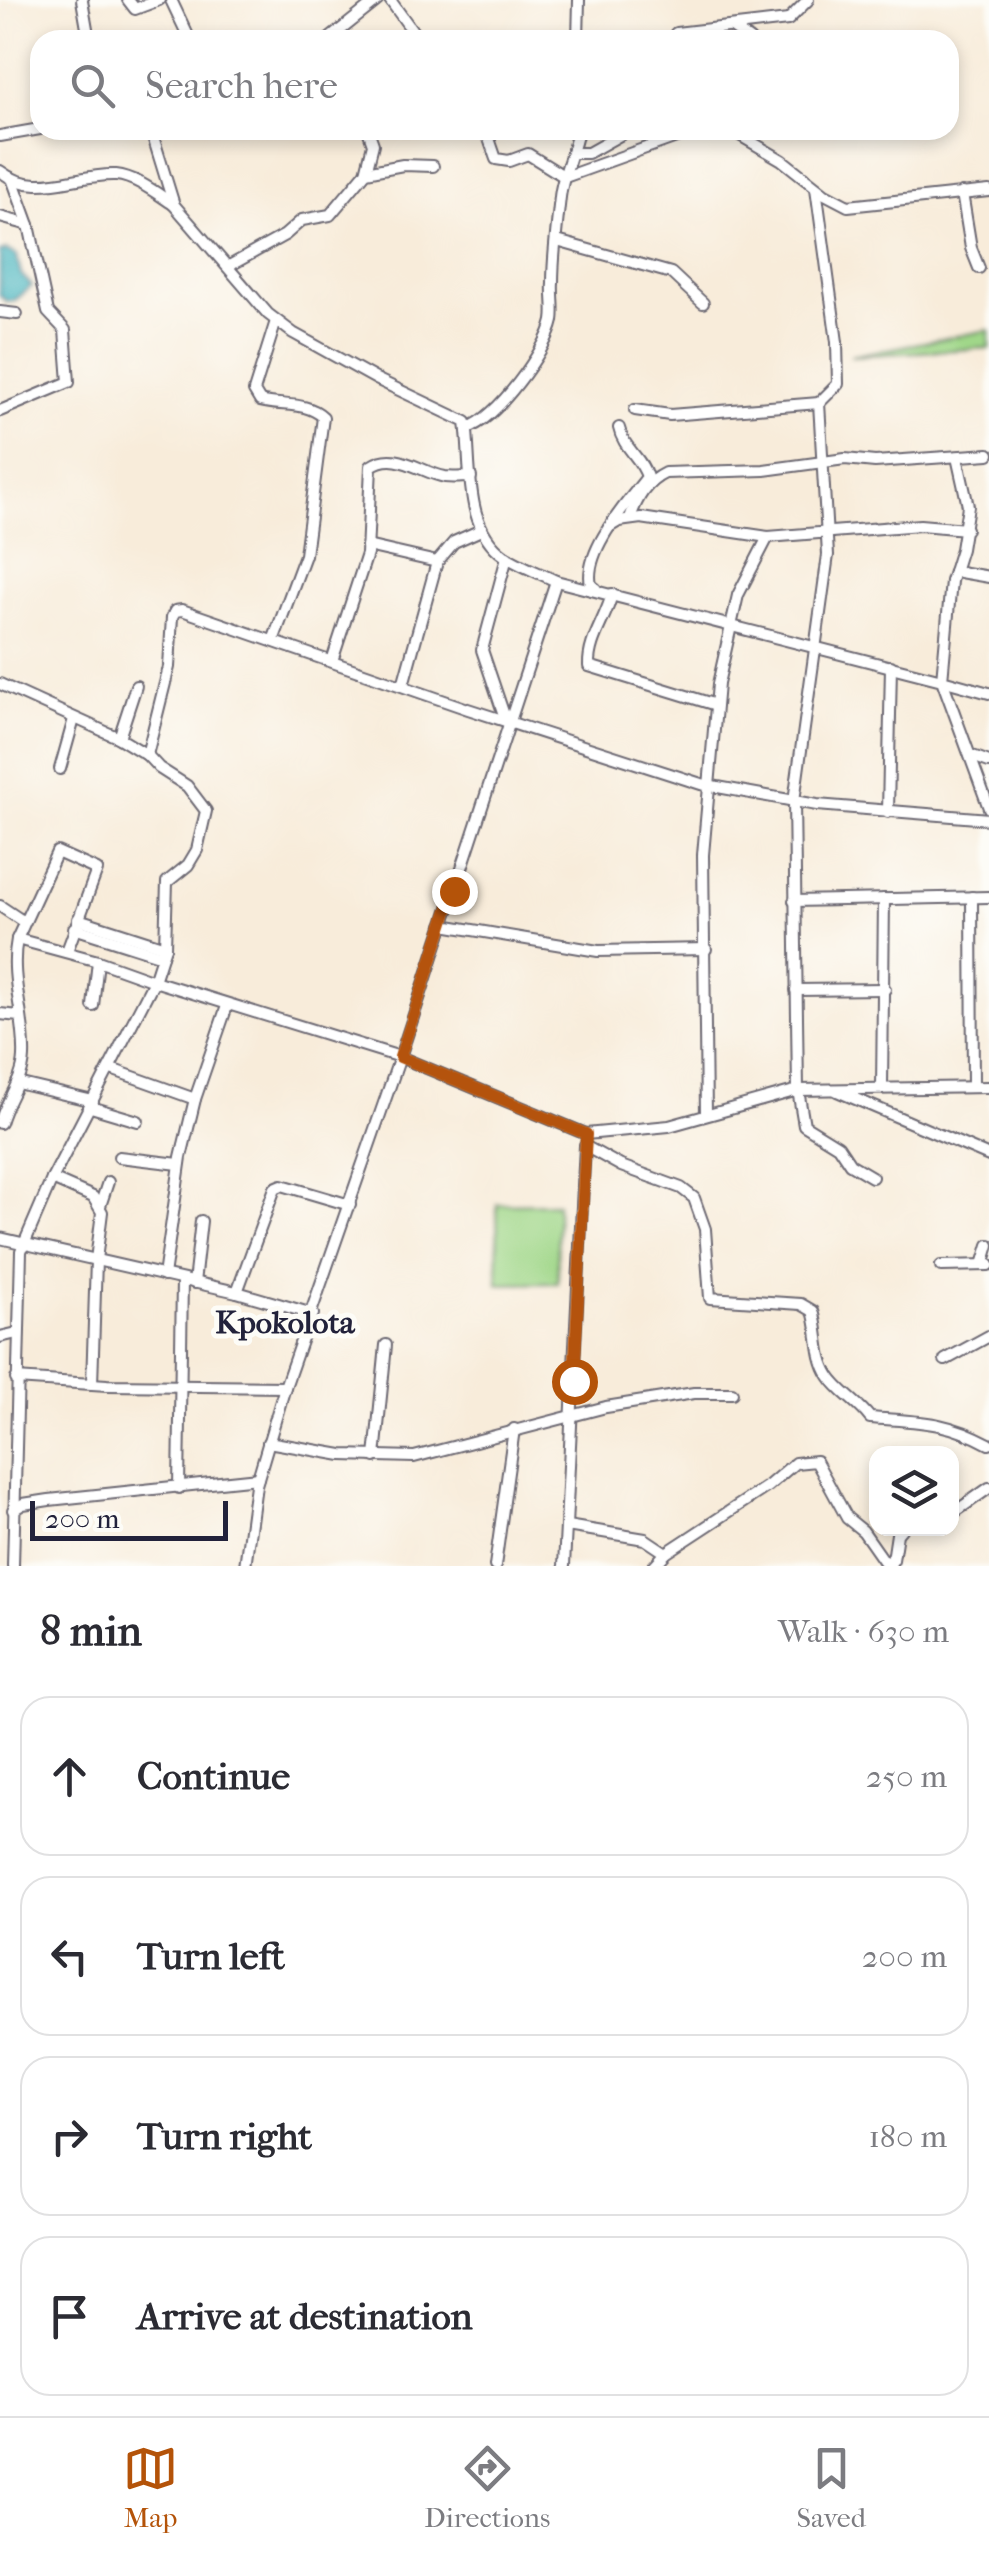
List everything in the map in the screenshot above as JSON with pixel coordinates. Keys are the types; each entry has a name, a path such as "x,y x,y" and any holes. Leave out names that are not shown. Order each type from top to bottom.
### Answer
{"street":[{"path":"82,0 87,30"},
{"path":"128,0 135,9 141,9 159,0"},
{"path":"171,0 185,30"},
{"path":"340,30 378,0"},
{"path":"390,0 412,30"},
{"path":"578,30 579,0"},
{"path":"704,30 788,20 808,0"},
{"path":"732,27 736,30"},
{"path":"0,136 30,131"},
{"path":"154,140 174,204"},
{"path":"229,266 285,235 302,220 330,215 366,172 372,140"},
{"path":"489,140 496,159 509,161 528,154 565,178"},
{"path":"467,428 477,425 502,403 546,340 552,321 560,193 576,140"},
{"path":"574,154 588,154 612,140"},
{"path":"565,178 669,140"},
{"path":"748,140 848,206 989,191"},
{"path":"366,172 403,165 433,166"},
{"path":"0,171 12,181 29,224 48,312 65,330 69,382 0,411"},
{"path":"12,181 34,185 120,175 134,180 174,204 276,320 293,333 376,380 466,422 480,530 507,557 556,581 989,692"},
{"path":"635,410 670,415 818,403 838,384 837,342 816,186"},
{"path":"962,193 971,248 979,268"},
{"path":"0,217 29,224"},
{"path":"557,241 671,274 703,302"},
{"path":"0,312 16,314"},
{"path":"274,641 305,555 323,417 302,406 260,401 254,391 276,320"},
{"path":"818,403 828,555 794,801 798,1090 804,1124 838,1146 850,1164 872,1178"},
{"path":"596,590 591,585 589,570 610,527 646,477 646,470 622,442 619,428"},
{"path":"630,518 637,499 653,479 665,473 764,470 845,459 874,462 989,454"},
{"path":"957,457 968,499 966,529 954,571 942,680 989,808"},
{"path":"332,661 367,554 375,462 406,462 444,477 471,477"},
{"path":"610,527 630,518 768,537 936,525 966,529"},
{"path":"403,685 436,562 454,542 480,530"},
{"path":"706,1116 703,855 716,705 738,595 768,537"},
{"path":"367,546 436,562"},
{"path":"507,557 482,650 508,722"},
{"path":"954,571 989,576"},
{"path":"245,1566 258,1478 285,1387 350,1206 556,581"},
{"path":"612,594 608,612 591,644 588,666 716,705"},
{"path":"147,755 169,667 175,611 182,610 508,722 708,785 794,801 989,819"},
{"path":"888,812 891,666"},
{"path":"0,684 120,738 186,786 206,811 197,850 188,865 166,882 163,952 154,980 23,1242 18,1270 13,1510 6,1526 13,1566"},
{"path":"120,738 136,686"},
{"path":"60,769 74,719"},
{"path":"970,755 989,762"},
{"path":"0,1123 18,1083 24,1054 14,954 17,939 57,852 97,870 67,951"},
{"path":"794,902 989,896"},
{"path":"972,897 974,1088"},
{"path":"882,1088 884,899"},
{"path":"0,906 24,922"},
{"path":"76,923 163,952"},
{"path":"443,925 598,951 706,949"},
{"path":"17,939 98,960 226,1006 400,1057 586,1140 620,1166 680,1188 694,1198 705,1229 710,1298 800,1304 813,1310 821,1358 829,1375 870,1418 910,1418 941,1424 989,1444"},
{"path":"0,952 14,954"},
{"path":"93,1006 98,960"},
{"path":"796,990 884,989"},
{"path":"164,1276 179,1164 195,1099 226,1006"},
{"path":"0,1014 19,1016"},
{"path":"111,1069 195,1099"},
{"path":"18,1083 138,1121"},
{"path":"586,1140 669,1126 798,1090 989,1087"},
{"path":"832,1089 989,1156"},
{"path":"564,1566 586,1140"},
{"path":"119,1157 179,1164"},
{"path":"52,1179 93,1197 100,1206"},
{"path":"92,1384 100,1206 108,1182"},
{"path":"237,1292 275,1188 282,1185 350,1206"},
{"path":"179,1488 188,1282 201,1221"},
{"path":"0,1238 237,1292 313,1314"},
{"path":"942,1266 986,1265 989,1245"},
{"path":"0,1338 17,1333"},
{"path":"944,1360 989,1336"},
{"path":"375,1457 386,1346"},
{"path":"16,1379 285,1387"},
{"path":"268,1442 342,1455 414,1457 606,1407 694,1393 732,1393"},
{"path":"495,1566 514,1429"},
{"path":"567,1526 645,1539 659,1558 768,1486 794,1463 816,1460 847,1518 863,1531 884,1561 891,1563 897,1536"},
{"path":"0,1462 15,1462"},
{"path":"13,1510 36,1502 258,1478"},
{"path":"959,1509 989,1488"}],"green space":[{"path":"989,330 989,348 850,356"},
{"path":"557,1203 558,1283 498,1284 497,1204"}],"water":[{"path":"7,250 17,255 21,274 32,286 7,302 0,296 0,252"}],"district":[{"name":"Kpokolota","path":"285,1322"}],"route":[{"path":"454,891 400,1057 586,1134 574,1381"}]}
